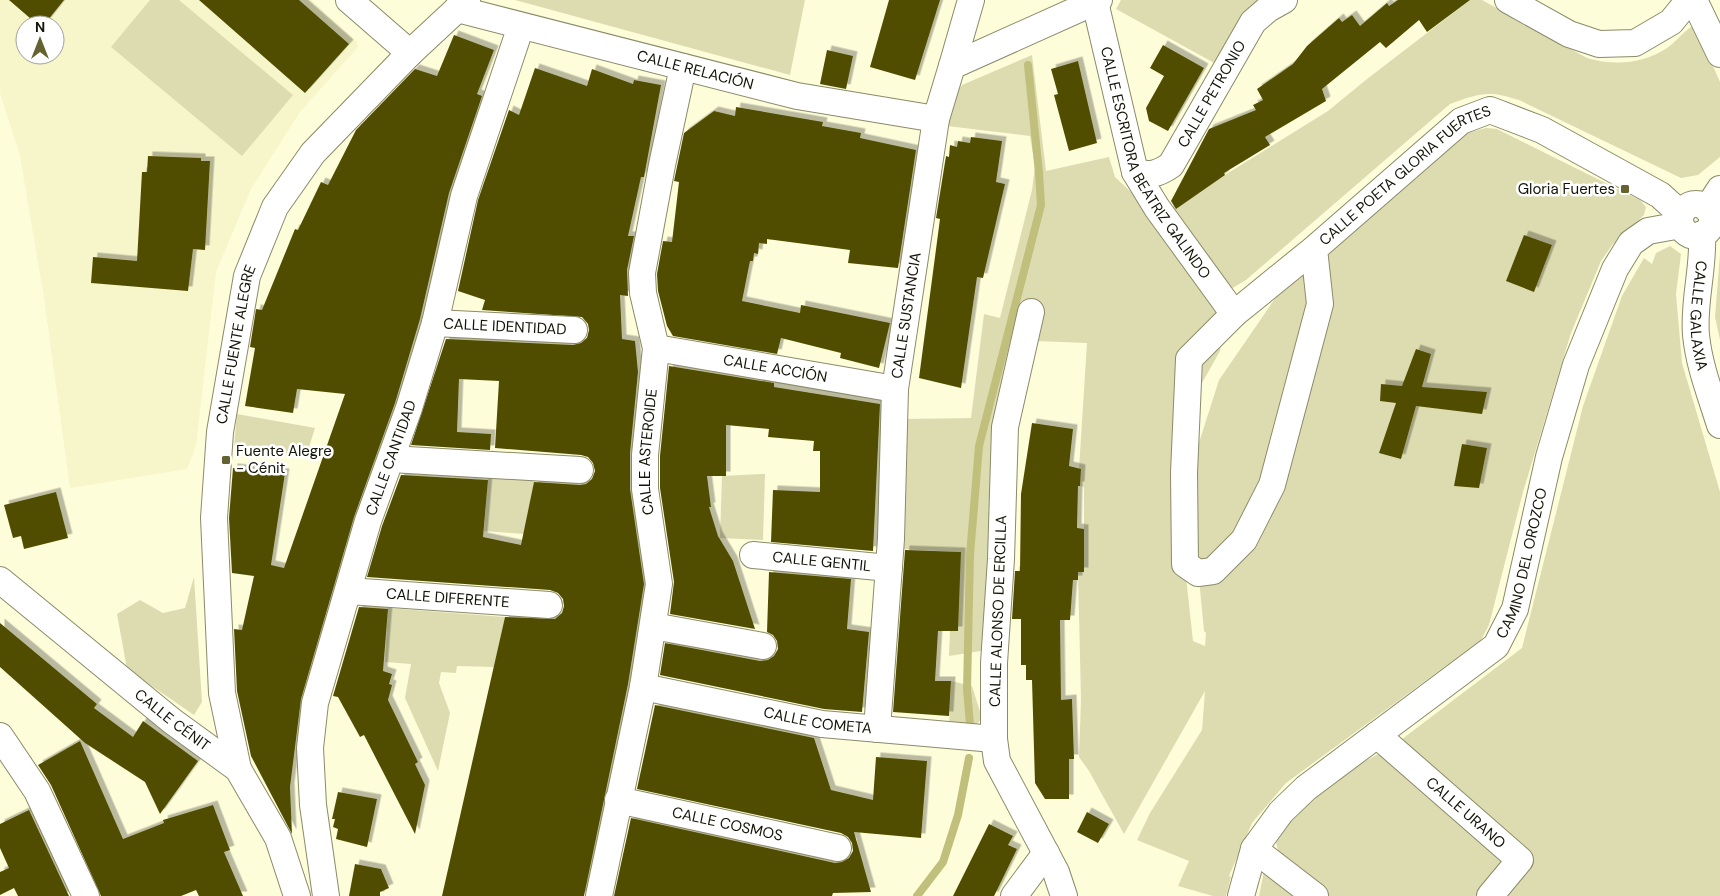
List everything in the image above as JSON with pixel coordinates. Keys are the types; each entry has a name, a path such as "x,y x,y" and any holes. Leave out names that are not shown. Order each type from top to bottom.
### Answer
{"street":[{"path":"349,0 410,52"},
{"name":"CALLE SUSTANCIA","path":"877,729 889,568 895,388 936,119 972,0"},
{"name":"CALLE PETRONIO","path":"1134,172 1148,175 1159,173 1171,165 1253,22 1268,8 1284,0"},
{"path":"1508,0 1569,34 1598,44 1635,43 1671,22 1689,0"},
{"path":"1694,0 1720,54"},
{"path":"952,66 1058,10 1097,1"},
{"name":"CALLE ESCRITORA BEATRIZ GALINDO","path":"1097,1 1134,172 1157,208 1234,314"},
{"name":"CALLE FUENTE ALEGRE","path":"238,769 222,693 214,518 220,432 246,276 275,207 314,153 410,52 462,4"},
{"name":"CALLE RELACIÓN","path":"462,4 522,26 798,96 936,119"},
{"name":"CALLE CANTIDAD","path":"326,896 313,805 310,748 315,703 368,521 391,459 435,323 464,196 522,26"},
{"name":"CALLE ASTEROIDE","path":"599,896 643,687 659,584 645,489 645,455 656,348 643,293 642,273 662,164 684,67"},
{"name":"CALLE POETA GLORIA FUERTES","path":"1314,249 1320,304 1272,485 1244,540 1213,571 1198,573 1185,564 1184,473 1188,359 1234,314 1314,249 1461,120 1490,110 1542,130 1660,196 1688,224"},
{"name":"CAMINO DEL OROZCO","path":"1242,896 1254,849 1281,812 1306,788 1496,646 1515,609 1549,456 1576,365 1615,269 1632,243 1648,231 1688,224 1687,206 1713,199"},
{"name":"CALLE GALAXIA","path":"1688,224 1703,252 1696,334 1701,362 1720,426"},
{"name":"CALLE ALONSO DE ERCILLA","path":"1031,312 1006,427 994,663 994,739 997,761 1046,853 1064,896"},
{"name":"CALLE IDENTIDAD","path":"435,323 574,330"},
{"name":"CALLE ACCIÓN","path":"656,348 895,388"},
{"path":"391,459 580,470"},
{"name":"CALLE GENTIL","path":"753,555 889,568"},
{"name":"CALLE CÉNIT","path":"0,580 172,721 238,769 278,838 297,896"},
{"name":"CALLE DIFERENTE","path":"348,591 549,605"},
{"path":"653,626 763,646"},
{"name":"CALLE COMETA","path":"643,687 822,724 994,739"},
{"name":"CALLE URANO","path":"1376,734 1520,860 1490,896"},
{"path":"0,736 37,791 86,896"},
{"name":"CALLE COSMOS","path":"618,800 838,848"},
{"path":"1254,849 1315,896"},
{"path":"1014,896 1046,853"}],"shaded area":[{"path":"0,0 311,0 357,42 358,47 300,112 251,189 216,272 196,446 187,469 70,488 44,298 20,156 0,93"},
{"path":"150,0 179,0 293,95 242,156 111,47"},
{"path":"515,0 805,0 790,75"},
{"path":"1121,0 1264,0 1216,64 1116,9"},
{"path":"1470,0 1482,0 1587,58 1597,61 1618,63 1648,57 1667,48 1691,27 1697,30 1720,82 1720,157 1698,175 1681,178 1519,100 1491,94 1469,97 1450,104 1246,280 1226,292 1220,351 1197,392 1178,504 1193,641 1205,646 1206,633 1204,631 1189,474 1219,380 1285,284 1351,234 1464,134 1486,128 1497,129 1640,200 1646,207 1644,215 1613,244 1601,261 1571,333 1523,492 1489,625 1481,640 1286,783 1252,823 1229,876 1231,877 1226,896 1213,896 1178,886 1189,861 1137,840 1150,813 1202,730 1205,691 1124,834 1089,771 1079,757 1081,699 1078,572 1084,571 1084,487 1080,486 1079,469 1087,343 1035,341 1026,306 987,650 949,656 950,631 958,631 960,552 899,549 905,419 971,418 984,314 1000,318 1032,190 1035,166 1030,136 947,126 954,96 962,85 1032,55 1046,171 1109,157 1115,177 1134,195 1156,205 1179,206 1328,111"},
{"path":"1670,246 1681,254 1676,294 1682,363 1720,492 1720,896 1326,896 1280,859 1276,842 1297,811 1358,765 1393,746 1522,648 1583,406 1622,296 1644,258 1652,264 1656,253"},
{"path":"1720,254 1720,340 1715,317"},
{"path":"237,414 315,428 306,457 234,446"},
{"path":"765,474 763,540 720,538 722,476"},
{"path":"488,475 535,477 524,534 484,531"},
{"path":"194,577 202,702 194,715 127,669 117,614 140,600 163,613 185,608"},
{"path":"388,608 505,617 494,667 457,666 456,673 441,672 439,683 450,713 438,771 405,698 411,664 385,662"},
{"path":"951,681 972,686 982,718 977,724 949,724"},
{"path":"1264,871 1300,896 1259,896"}],"building":[{"path":"9,0 64,0 52,15 26,15"},
{"path":"199,0 299,0 349,44 305,93"},
{"path":"889,0 940,0 915,80 870,67"},
{"path":"1398,0 1470,0 1427,32 1419,20 1386,48 1380,42 1322,89 1326,101 1265,137 1270,145 1224,173 1225,175 1176,209 1171,201 1209,129 1256,110 1253,105 1263,100 1257,89 1293,64 1307,46 1339,18 1342,22 1352,15 1360,26 1387,3 1389,6"},
{"path":"454,35 494,50 477,94 482,96 449,193 420,319 395,403 354,517 301,699 290,787 292,834 251,756 237,691 234,629 242,630 254,576 232,573 229,518 233,468 285,473 271,565 284,568 345,394 297,389 293,413 245,406 255,348 250,347 256,309 262,310 295,229 298,230 321,182 328,185 356,130 415,69 437,76"},
{"path":"1163,45 1204,68 1168,131 1149,121 1146,108 1164,76 1150,68"},
{"path":"827,50 853,56 846,89 820,84"},
{"path":"1078,61 1097,143 1069,151 1054,95 1058,94 1051,69"},
{"path":"535,68 587,86 592,69 633,84 634,80 661,85 644,177 641,177 628,236 634,236 627,270 628,296 620,295 622,339 635,341 638,372 630,453 630,489 644,584 628,684 584,896 442,896 505,617 555,619 562,613 563,599 558,593 550,590 367,577 382,526 401,475 488,480 483,537 521,545 534,482 586,484 592,479 595,471 593,463 588,457 581,455 495,448 499,381 459,379 457,432 491,434 490,450 411,445 446,339 573,345 581,343 587,338 588,324 582,317 482,310 485,300 458,291 478,200 509,110 519,115"},
{"path":"736,107 823,122 822,126 861,133 860,138 916,150 898,268 848,263 850,250 767,239 767,244 759,243 758,254 754,253 753,261 750,261 742,301 800,313 801,305 890,323 879,368 840,358 841,353 781,338 777,354 673,336 667,326 658,291 657,274 663,241 672,242 679,182 674,181 684,133 714,111 735,116"},
{"path":"971,137 1002,141 996,182 1005,184 983,278 977,277 961,388 919,378 940,219 936,218 946,156 949,157 950,145 957,147 958,141 970,143"},
{"path":"148,156 201,158 201,161 210,161 205,250 193,249 188,291 91,283 93,257 137,261 142,172 147,172"},
{"path":"1524,235 1552,245 1534,292 1506,281"},
{"path":"1416,349 1431,354 1422,387 1487,392 1482,414 1416,406 1401,459 1379,453 1396,403 1380,401 1381,384 1402,386"},
{"path":"669,366 774,383 774,387 880,404 873,551 771,542 773,490 820,492 820,451 813,451 814,441 768,437 769,429 726,425 726,476 707,476 711,507 709,507 718,536 733,561 755,629 670,614 674,582 660,488 660,456"},
{"path":"1032,423 1073,429 1069,466 1081,469 1080,486 1078,486 1077,528 1084,529 1084,572 1078,572 1078,580 1073,580 1070,620 1060,620 1061,700 1072,699 1074,759 1069,759 1069,799 1045,799 1035,783 1032,680 1026,680 1026,665 1021,665 1021,619 1012,619 1015,571 1020,571 1021,494"},
{"path":"1462,444 1487,448 1479,488 1454,486"},
{"path":"56,492 68,538 24,549 21,536 13,538 4,505"},
{"path":"905,550 961,552 958,631 938,631 935,681 951,681 949,716 893,712"},
{"path":"769,572 851,579 847,629 869,632 862,712 824,709 660,675 665,643 760,661 768,660 774,656 778,649 777,641 773,635 767,632"},
{"path":"359,607 388,609 383,671 392,674 389,684 392,685 388,700 418,762 415,764 425,785 415,834 364,735 360,737 338,697 333,696"},
{"path":"0,623 97,704 94,708 133,737 143,721 198,761 160,814 145,782 85,743 0,667"},
{"path":"655,705 814,738 831,790 873,800 876,757 927,761 921,838 854,832 871,892 833,893 832,896 614,896 631,818 835,863 849,858 853,851 852,843 848,837 841,833 637,789"},
{"path":"80,741 123,839 164,823 163,820 213,805 230,850 224,852 243,896 199,896 196,890 181,896 101,896 51,785 38,765"},
{"path":"338,792 377,799 367,847 336,839 338,829 333,827 335,819 332,819"},
{"path":"29,810 69,896 18,896 14,888 0,895 0,872 9,868 0,848 0,824"},
{"path":"1087,812 1109,824 1098,843 1077,832"},
{"path":"989,824 1013,836 1008,845 1017,849 994,896 953,896"},
{"path":"355,864 381,869 389,888 380,892 380,896 349,896"}],"waterway":[{"path":"970,725 967,689 970,555 979,446 1041,205 1028,65"},
{"path":"917,896 943,862 958,815 969,758"}],"place":[{"name":"Gloria Fuertes","path":"1625,189"},
{"name":"Fuente Alegre - Cénit","path":"226,460"}]}
